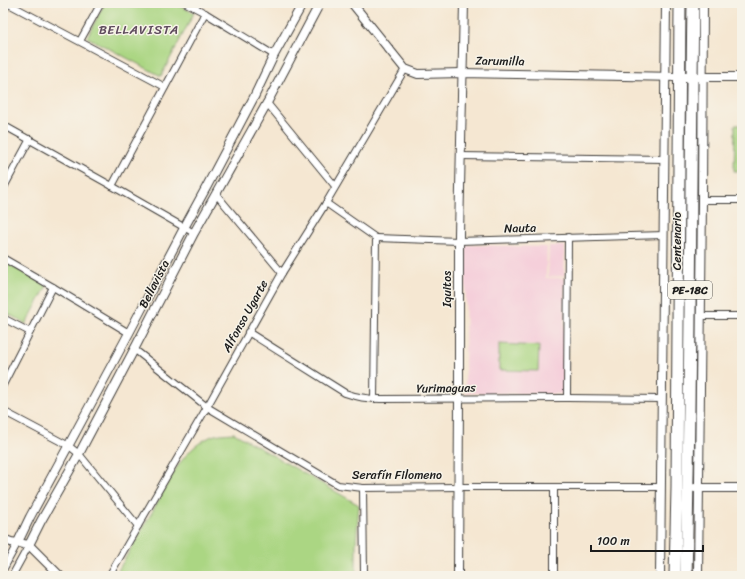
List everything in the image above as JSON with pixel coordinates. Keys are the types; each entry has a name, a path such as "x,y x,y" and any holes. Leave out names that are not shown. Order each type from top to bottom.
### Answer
{"highway":[{"name":"Centenario","path":"675,576 677,488 680,3"},
{"name":"Centenario","path":"686,576 694,488 697,77 693,3"}],"street":[{"path":"3,12 8,3 165,86"},
{"path":"80,41 101,3"},
{"path":"186,3 205,12 274,55"},
{"name":"Bellavista","path":"3,570 247,111 274,55 303,3"},
{"name":"Bellavista","path":"12,576 79,454 194,233 267,103 320,3"},
{"path":"352,3 405,69"},
{"name":"Iquitos","path":"458,576 460,399 459,241 464,3"},
{"path":"660,576 666,3"},
{"path":"698,576 694,488 701,316 702,200 697,77 703,3"},
{"path":"112,186 205,12"},
{"name":"Zarumilla","path":"405,69 418,74 462,73 742,77"},
{"name":"Alfonso Ugarte","path":"109,576 207,407 282,273 326,203 405,69"},
{"path":"267,103 335,186"},
{"path":"3,125 194,233"},
{"path":"3,189 30,140"},
{"path":"460,156 665,159"},
{"path":"216,194 282,273"},
{"path":"702,200 742,200"},
{"path":"326,203 376,238 374,399"},
{"name":"Nauta","path":"376,238 459,241 664,235"},
{"path":"567,398 568,237"},
{"path":"3,258 129,333"},
{"path":"3,385 53,287"},
{"path":"701,316 742,316"},
{"path":"3,318 30,332"},
{"name":"Yurimaguas","path":"248,332 353,396 374,399 662,399"},
{"name":"Serafín Filomeno","path":"134,349 207,407 338,485 363,488 742,488"},
{"path":"3,411 69,446 79,454 138,526"},
{"path":"554,487 554,576"},
{"path":"363,488 364,576"},
{"path":"3,539 29,545 60,576"}],"shaded area":[{"path":"466,245 547,247 546,278 565,278 563,394 465,393"},
{"path":"549,246 565,246 564,276 548,277"}],"green space":[{"path":"105,3 174,3 194,13 161,76 87,37"},
{"path":"735,125 742,125 742,171 734,171"},
{"path":"3,261 47,286 26,324 3,311"},
{"path":"499,344 539,346 538,371 499,370"},
{"path":"234,433 359,505 356,544 356,576 115,576 176,468 183,459 198,444 211,436"}],"district":[{"name":"BELLAVISTA","path":"139,29"}]}
